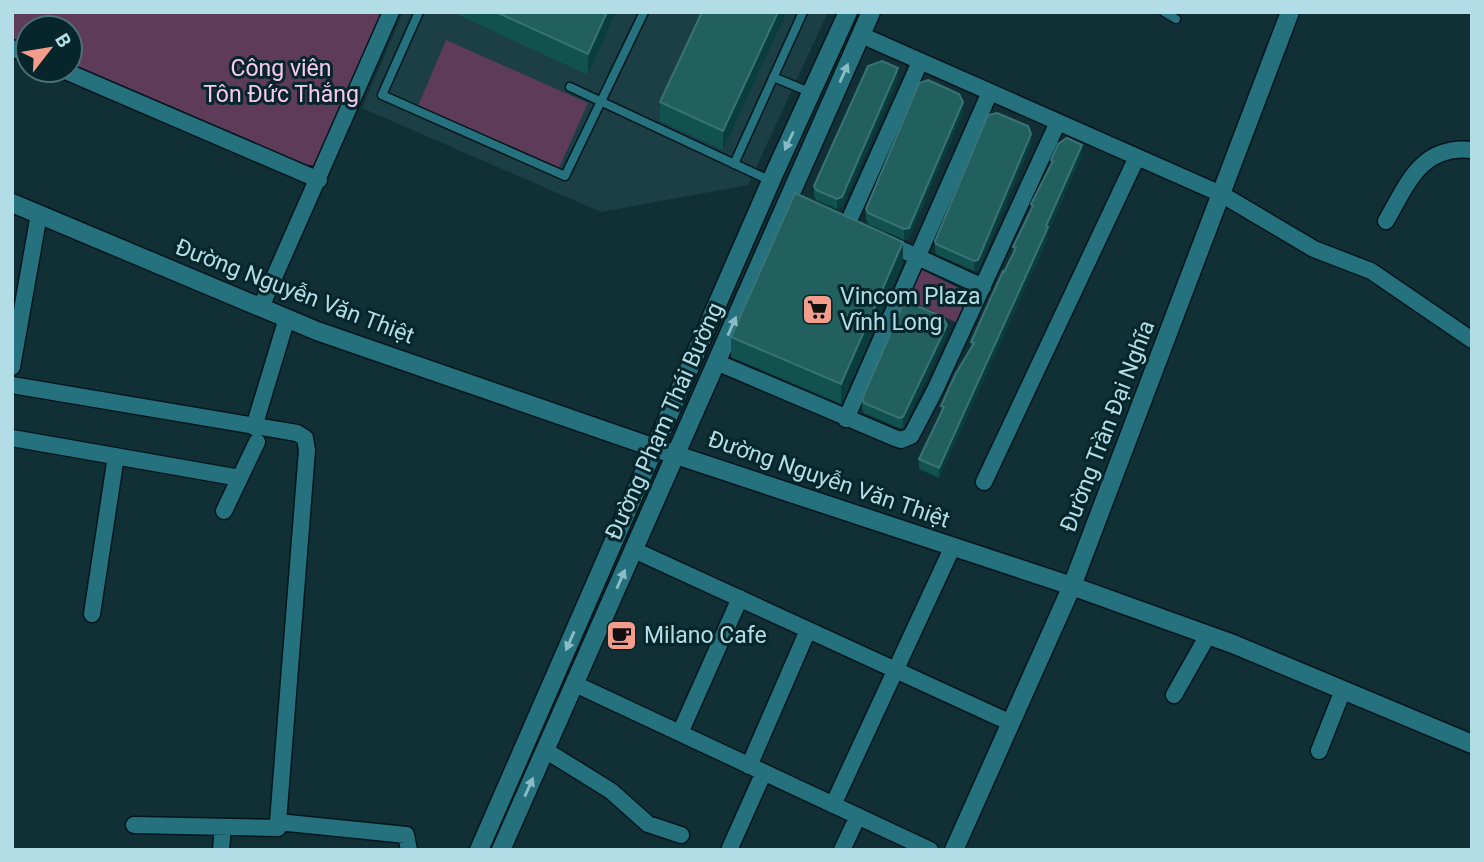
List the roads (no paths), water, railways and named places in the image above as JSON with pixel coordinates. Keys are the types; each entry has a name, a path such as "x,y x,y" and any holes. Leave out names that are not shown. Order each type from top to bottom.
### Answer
{"street":[{"path":"261,307 391,12"},
{"name":"Đường Phạm Thái Bường","path":"479,850 771,181 848,12"},
{"name":"Đường Phạm Thái Bường","path":"501,850 716,362 794,201 832,101 871,12"},
{"name":"Đường Trần Đại Nghĩa","path":"954,850 1072,586 1290,12"},
{"path":"861,35 1221,194 1314,249 1371,271 1472,340"},
{"path":"920,61 853,228 983,287"},
{"path":"84,79 319,180"},
{"path":"846,419 990,92"},
{"path":"812,93 832,101"},
{"path":"716,362 898,439 914,434 1058,122"},
{"path":"1386,220 1418,166 1452,148 1472,150"},
{"path":"984,482 1137,157"},
{"name":"Đường Nguyễn Văn Thiệt","path":"12,203 317,331 654,448 676,453 1072,586 1208,635 1472,744"},
{"path":"12,368 39,214"},
{"path":"224,511 256,435 287,318"},
{"path":"12,385 256,435 297,433 305,438 307,450 278,828 134,825"},
{"path":"12,438 240,478"},
{"path":"92,614 116,456"},
{"path":"833,804 953,546"},
{"path":"634,550 1011,723"},
{"path":"680,733 740,598"},
{"path":"730,848 756,769 808,630"},
{"path":"1174,695 1208,635"},
{"path":"556,674 930,850"},
{"path":"1319,751 1343,690"},
{"path":"545,750 611,790 653,820 681,835"},
{"path":"842,850 858,816"},
{"path":"278,822 406,835 409,850"},
{"path":"221,850 223,827"}],"lane":[{"path":"419,12 382,95 565,176 644,12"},
{"path":"734,164 803,12"},
{"path":"1164,12 1176,19"},
{"path":"774,77 812,93"},
{"path":"570,87 771,181"}],"place":[{"name":"Vincom Plaza Vĩnh Long","path":"817,309"},
{"name":"Milano Cafe","path":"621,635"}],"park label":[{"name":"Công viên Tôn Đức Thắng","path":"281,81"}]}
